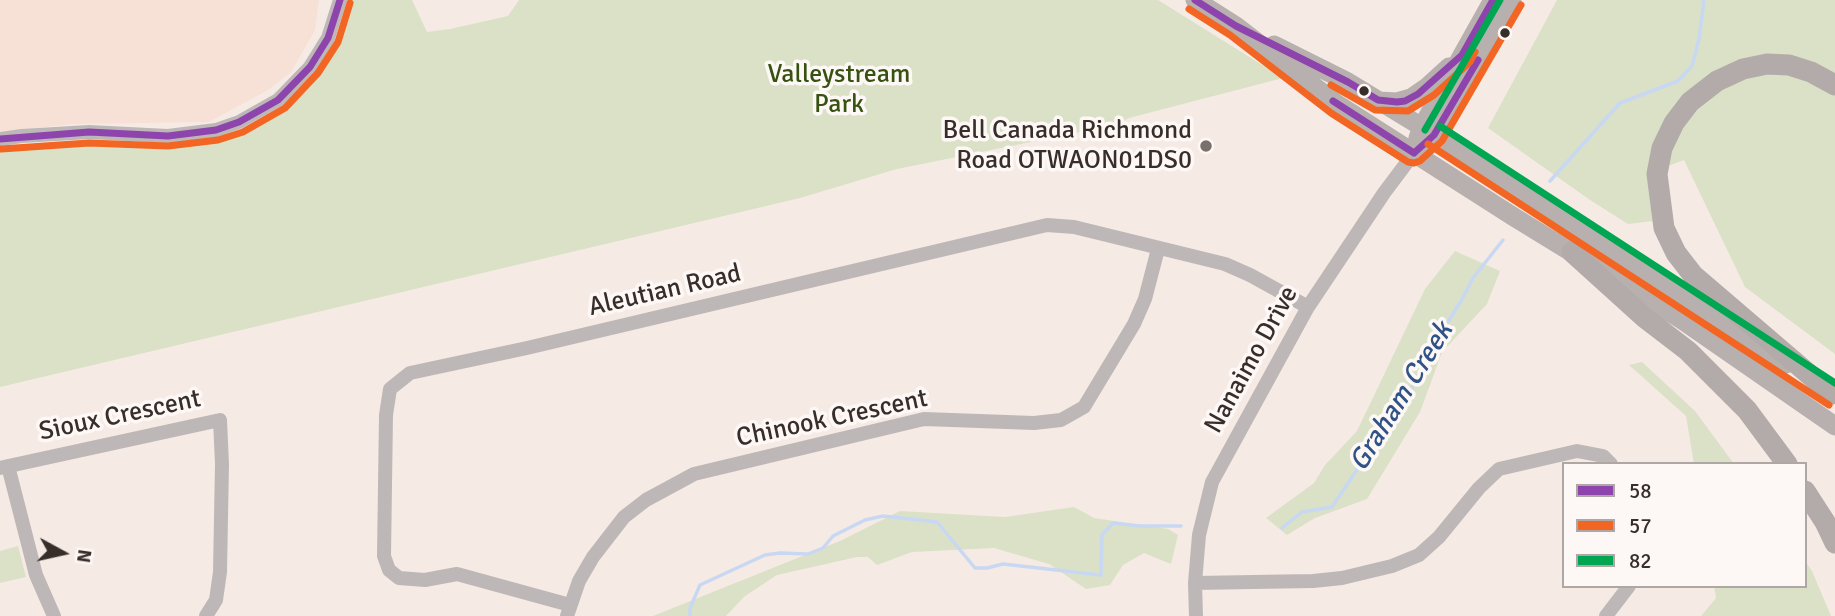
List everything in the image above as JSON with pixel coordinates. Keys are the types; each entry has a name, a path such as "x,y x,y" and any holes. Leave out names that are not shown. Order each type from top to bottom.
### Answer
{"highway":[{"path":"1834,395 1693,275 1676,253 1664,228 1657,174 1662,148 1674,123 1690,102 1717,80 1743,69 1767,64 1789,65 1811,72 1835,85"},
{"path":"1572,252 1645,318 1689,351 1747,410 1786,462"},
{"path":"1807,494 1835,543"}],"main road":[{"path":"1195,0 1236,26 1336,104 1682,320 1835,426"},
{"path":"1428,131 1462,55 1493,0"},
{"path":"1414,153 1512,0"},
{"path":"1236,26 1378,100 1834,395"},
{"path":"1378,100 1397,102 1410,98 1427,87 1462,55"}],"street":[{"path":"0,139 89,132 168,136 216,130 239,122 278,100 310,67 328,38 340,0"},
{"name":"Nanaimo Drive","path":"1196,616 1195,583 1199,535 1212,482 1308,307 1414,153"},
{"name":"Aleutian Road","path":"568,610 457,574 425,580 399,578 389,569 384,556 386,415 390,389 410,373 527,348 1047,225 1074,228 1225,264 1308,307"},
{"name":"Chinook Crescent","path":"568,610 579,581 593,557 624,517 646,500 694,474 924,419 1034,423 1061,420 1084,407 1134,324 1145,299 1158,249"},
{"name":"Sioux Crescent","path":"4,467 220,419 220,572 216,600 206,616"},
{"path":"1195,583 1342,578 1392,566 1419,555 1439,537 1479,488 1499,469 1577,451 1603,456 1609,462"},
{"path":"4,467 36,575 54,616"},
{"path":"1606,616 1627,588"}],"shaded area":[{"path":"0,0 319,0 315,30 291,72 268,90 209,122 72,124 0,132"}],"green space":[{"name":"Valleystream Park","path":"351,0 412,0 427,32 508,16 519,0 1158,0 1283,78 1129,118 1115,125 897,169 800,198 0,387 0,151 55,142 176,146 227,138 261,123 289,106 324,66 348,14"},
{"path":"1557,0 1835,0 1835,354 1745,287 1684,160 1650,173 1653,221 1628,224 1488,128"},
{"path":"1455,251 1500,271 1487,304 1442,352 1420,412 1367,499 1315,518 1287,535 1266,518 1314,483 1325,465 1357,431 1425,289"},
{"path":"1642,362 1695,411 1733,462 1694,462 1686,416 1629,365"},
{"path":"1074,507 1094,518 1168,529 1178,535 1171,564 1144,553 1123,565 1110,585 1086,589 1049,564 994,548 912,552 877,565 868,557 857,557 777,575 745,596 726,616 653,616 840,541 900,511 1005,517"},
{"path":"18,546 26,577 0,583 0,551"},
{"path":"1807,564 1831,616 1701,616 1716,598 1714,588 1807,588"}],"waterway":[{"name":"Graham Creek","path":"1550,181 1620,103 1678,81 1692,66 1704,0"},
{"name":"Graham Creek","path":"1282,528 1302,512 1332,507 1381,434 1399,413 1433,346 1473,278 1503,240"},
{"name":"Graham Creek","path":"690,616 690,608 700,585 765,555 808,554 823,548 833,536 865,520 883,516 937,522 975,568 1003,564 1101,575 1102,535 1113,523 1181,526"}],"transit line":[{"name":"58","path":"0,139 89,132 168,136 216,130 239,122 278,100 310,67 328,38 340,0"},
{"name":"58","path":"1195,0 1236,26 1378,100 1397,102 1418,94 1462,55 1493,0"},
{"name":"82","path":"1425,130 1500,0"},
{"name":"57","path":"1,149 89,143 168,146 218,140 243,132 285,108 318,73 338,42 350,3"},
{"name":"57","path":"1189,9 1230,35 1331,113 1408,162 1414,163 1420,161 1442,141 1521,5"},
{"name":"57","path":"1331,85 1375,110 1408,111 1434,95 1470,62 1475,52"},
{"name":"58","path":"1414,153 1434,135 1478,60"},
{"name":"58","path":"1333,101 1414,153"},
{"name":"82","path":"1440,126 1835,383"},
{"name":"57","path":"1428,144 1829,405"}],"place":[{"name":"Bell Canada Richmond Road OTWAON01DS0","path":"1206,146"}]}
